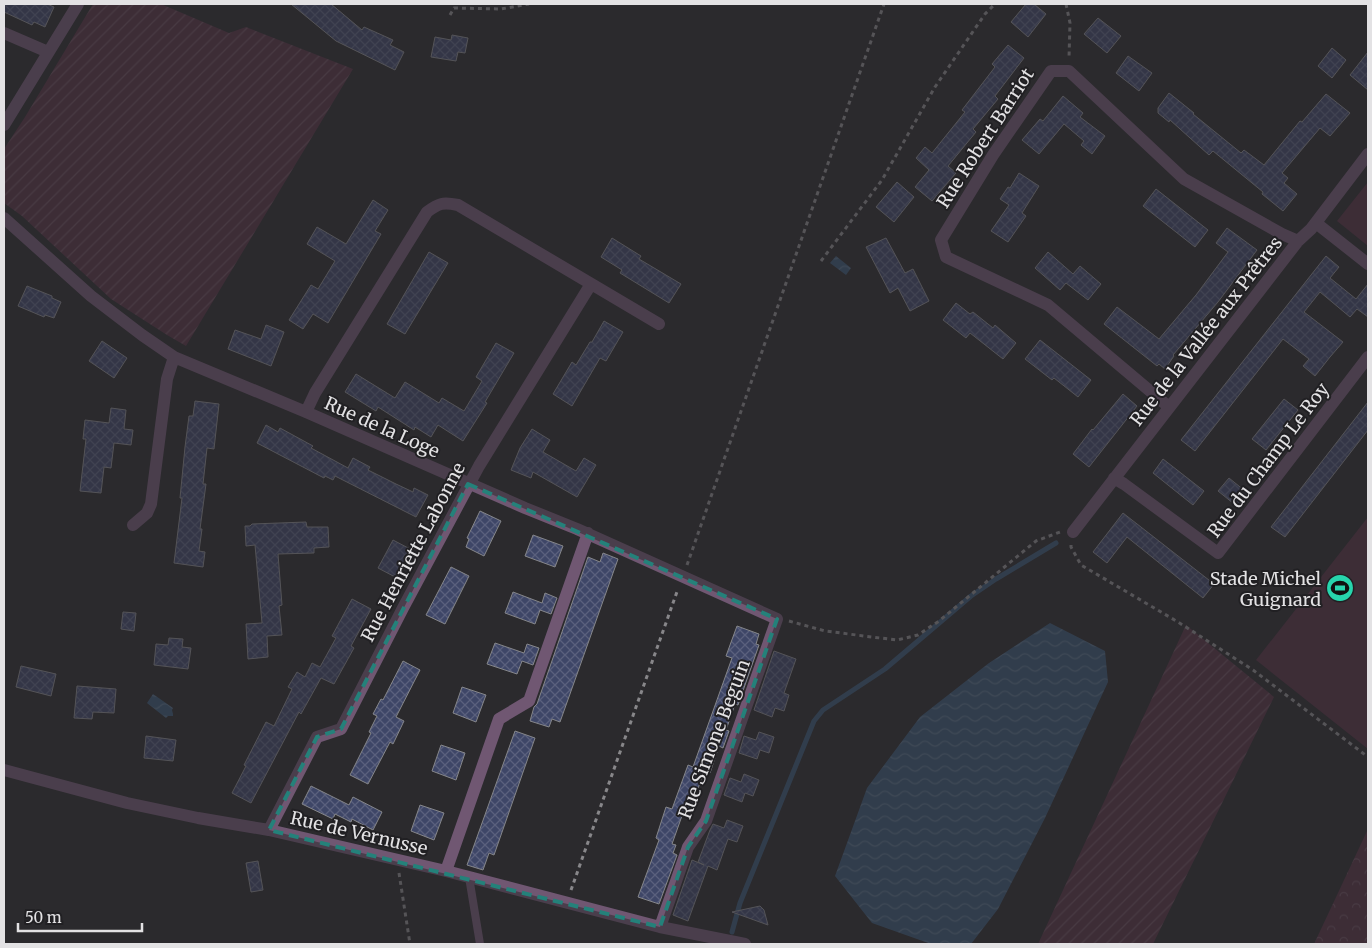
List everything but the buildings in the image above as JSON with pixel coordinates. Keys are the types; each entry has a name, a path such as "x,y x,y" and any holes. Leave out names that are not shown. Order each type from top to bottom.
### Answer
{"street":[{"path":"4,125 78,4"},
{"path":"4,33 48,52"},
{"name":"Rue Robert Barriot","path":"1069,71 1050,70 993,155 941,240 946,257 1048,305 1169,407"},
{"path":"1069,71 1184,180 1298,241"},
{"name":"Rue de la Vallée aux Prêtres","path":"1073,532 1298,241 1316,222 1368,154"},
{"path":"306,412 315,393 427,212 438,204 458,205 659,324"},
{"name":"Rue de la Loge","path":"4,218 90,296 174,357 306,412 468,484 588,533 777,619"},
{"path":"1316,222 1368,264"},
{"name":"Rue Henriette Labonne","path":"269,830 317,737 341,729 468,484 591,284"},
{"path":"133,525 147,513 151,504 167,379 174,357"},
{"name":"Rue du Champ Le Roy","path":"1114,478 1218,553 1368,357"},
{"path":"446,871 499,719 529,701 588,533"},
{"name":"Rue Simone Beguin","path":"660,927 688,847 706,821 777,619"},
{"name":"Rue de Vernusse","path":"4,770 127,803 269,830 446,871 660,927 745,944"}],"lane":[{"path":"468,877 480,944"}],"path":[{"path":"450,15 454,8 500,9 529,4"},
{"path":"566,902 884,4"},
{"path":"821,261 882,180 934,87 985,14 995,4"},
{"path":"1066,4 1070,22 1069,71"},
{"path":"777,619 825,631 897,640 918,635 939,621 1036,541 1058,532 1073,532 1071,547 1080,565 1178,622 1254,670 1368,757"},
{"path":"398,860 410,944"}],"highlighted area":[{"path":"468,484 777,619 706,821 688,847 660,927 269,830 317,737 341,729"}],"green space":[{"path":"93,4 161,4 229,33 246,27 353,69 186,346 111,299 22,216 4,203 4,149"},
{"path":"1368,182 1368,246 1337,221"},
{"name":"Stade Michel Guignard","path":"1368,517 1368,749 1256,660"},
{"path":"1186,625 1274,697 1153,944 1038,944"},
{"path":"1368,829 1368,944 1314,944"}],"water":[{"path":"836,256 851,268 846,275 830,263"},
{"path":"1050,623 1105,651 1108,682 1045,818 998,909 971,944 931,944 872,923 835,876 867,788 920,717 989,663"},
{"path":"153,694 173,708 173,716 166,718 147,703"}],"waterway":[{"path":"732,932 740,903 814,721 823,710 885,669 971,596 1056,543"}],"place":[{"name":"Stade Michel Guignard","path":"1340,588"}]}
